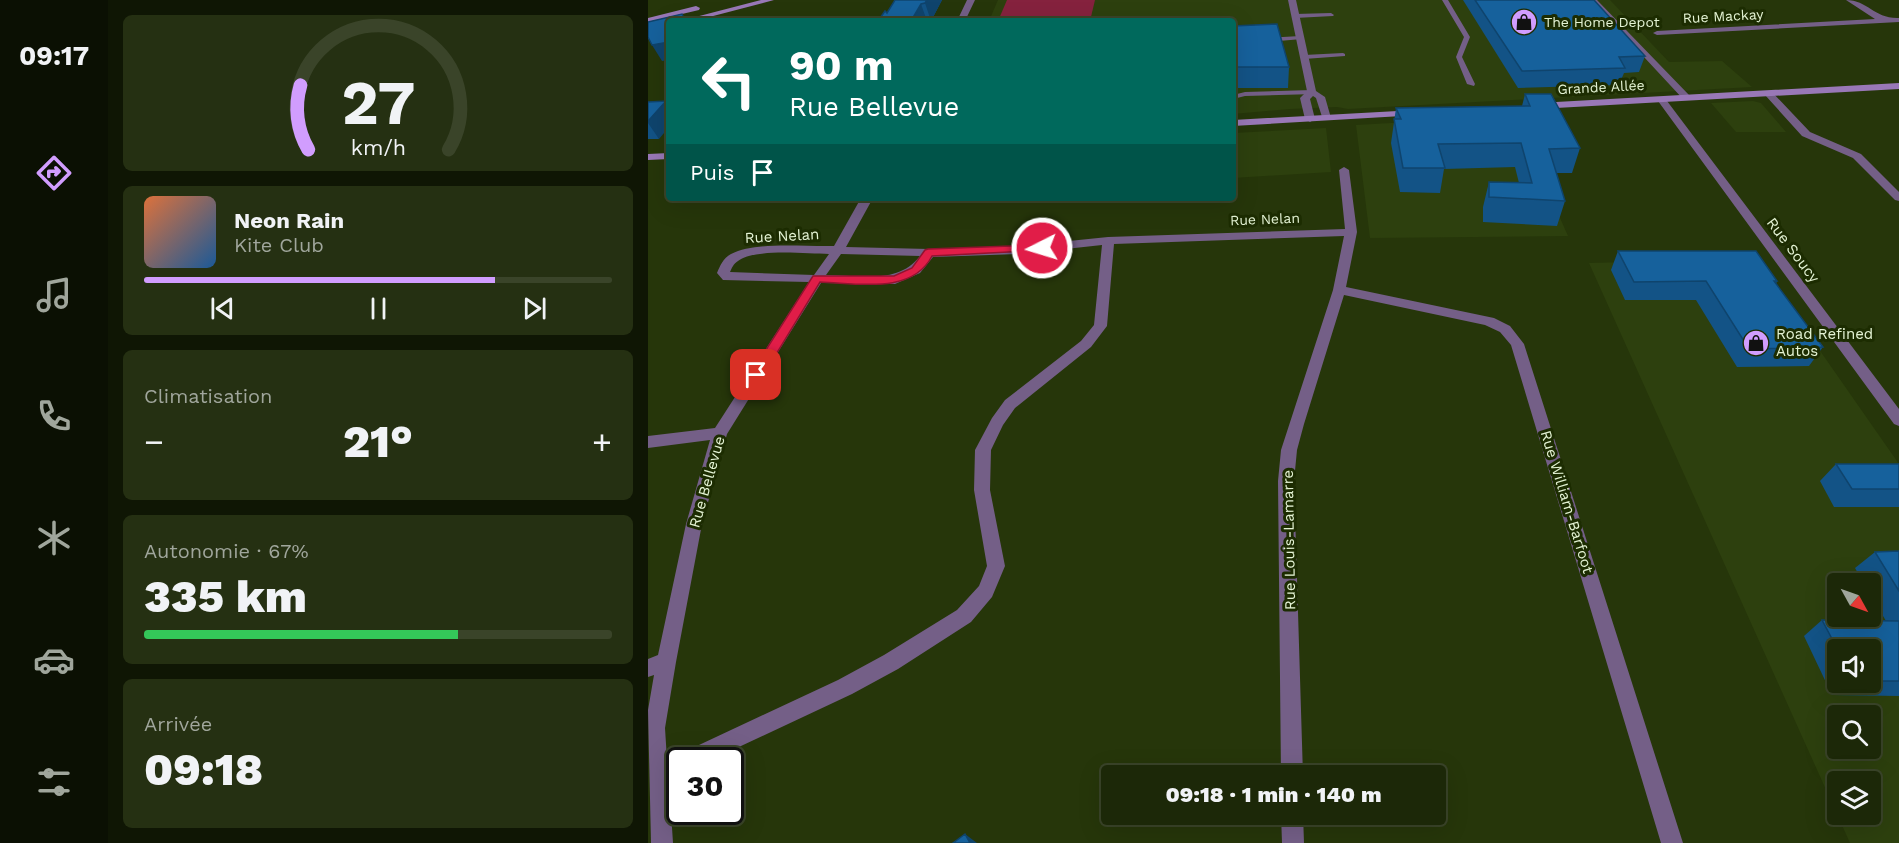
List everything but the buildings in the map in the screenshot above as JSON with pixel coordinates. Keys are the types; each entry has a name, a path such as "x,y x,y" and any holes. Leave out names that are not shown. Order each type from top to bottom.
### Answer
{"main road":[{"path":"648,20 731,0"},
{"path":"696,18 770,0"},
{"path":"648,29 666,25"},
{"name":"Grande Allée","path":"1530,106 1899,86"},
{"path":"1236,123 1423,112"},
{"path":"648,157 666,156"}],"street":[{"path":"962,18 971,0"},
{"path":"1292,0 1311,92 1320,97 1326,118"},
{"path":"1850,0 1899,30"},
{"name":"Rue Mackay","path":"1657,33 1899,20"},
{"path":"1310,119 1305,98 1311,92"},
{"path":"1768,93 1806,134 1857,156 1899,198"},
{"name":"Rue Soucy","path":"1661,99 1899,420"},
{"name":"Rue Louis-Lamarre","path":"1292,765 1286,481 1289,450 1339,290 1351,232 1344,170"},
{"name":"Rue Bellevue","path":"662,843 658,775 651,730 657,665 720,434 817,279 838,250 865,201"},
{"name":"Rue Nelan","path":"928,253 923,264 916,270 895,280 727,277 723,273 729,261 736,256 756,251 838,250 928,253 1020,250 1108,241 1351,232"},
{"path":"717,747 845,687 891,662 964,616 986,591 996,566 982,490 983,450 997,422 1010,404 1086,344 1100,326 1108,241"},
{"name":"Rue William-Barfoot","path":"1339,290 1489,321 1505,329 1517,344 1672,843"},
{"path":"648,442 720,434"},
{"path":"658,775 666,771"},
{"path":"1292,825 1293,843"}],"lane":[{"path":"1445,0 1467,37 1459,57 1471,84"},
{"path":"1594,0 1686,98"},
{"path":"1295,16 1331,15"},
{"path":"1256,40 1300,39"},
{"path":"1304,57 1343,55"},
{"path":"1236,96 1311,92"}],"shaded area":[{"path":"998,0 1610,0 1669,62 1722,61 1752,87 1348,109 1337,107 1290,109 1236,114 1236,18 990,18"},
{"path":"1007,0 1095,0 1091,18 999,18"},
{"path":"1753,101 1761,103 1786,132 1736,132 1711,103"},
{"path":"1515,116 1568,236 1370,238 1356,125"},
{"path":"1326,128 1331,172 1236,178 1236,133"},
{"path":"1756,259 1899,464 1899,843 1850,843 1842,825 1881,825 1881,771 1827,771 1827,792 1589,263"}],"place":[{"name":"The Home Depot","path":"1524,22"},
{"name":"Road Refined Autos","path":"1756,343"}],"route":[{"path":"756,375 817,279 895,280 916,270 923,264 928,253 1042,248"}]}
